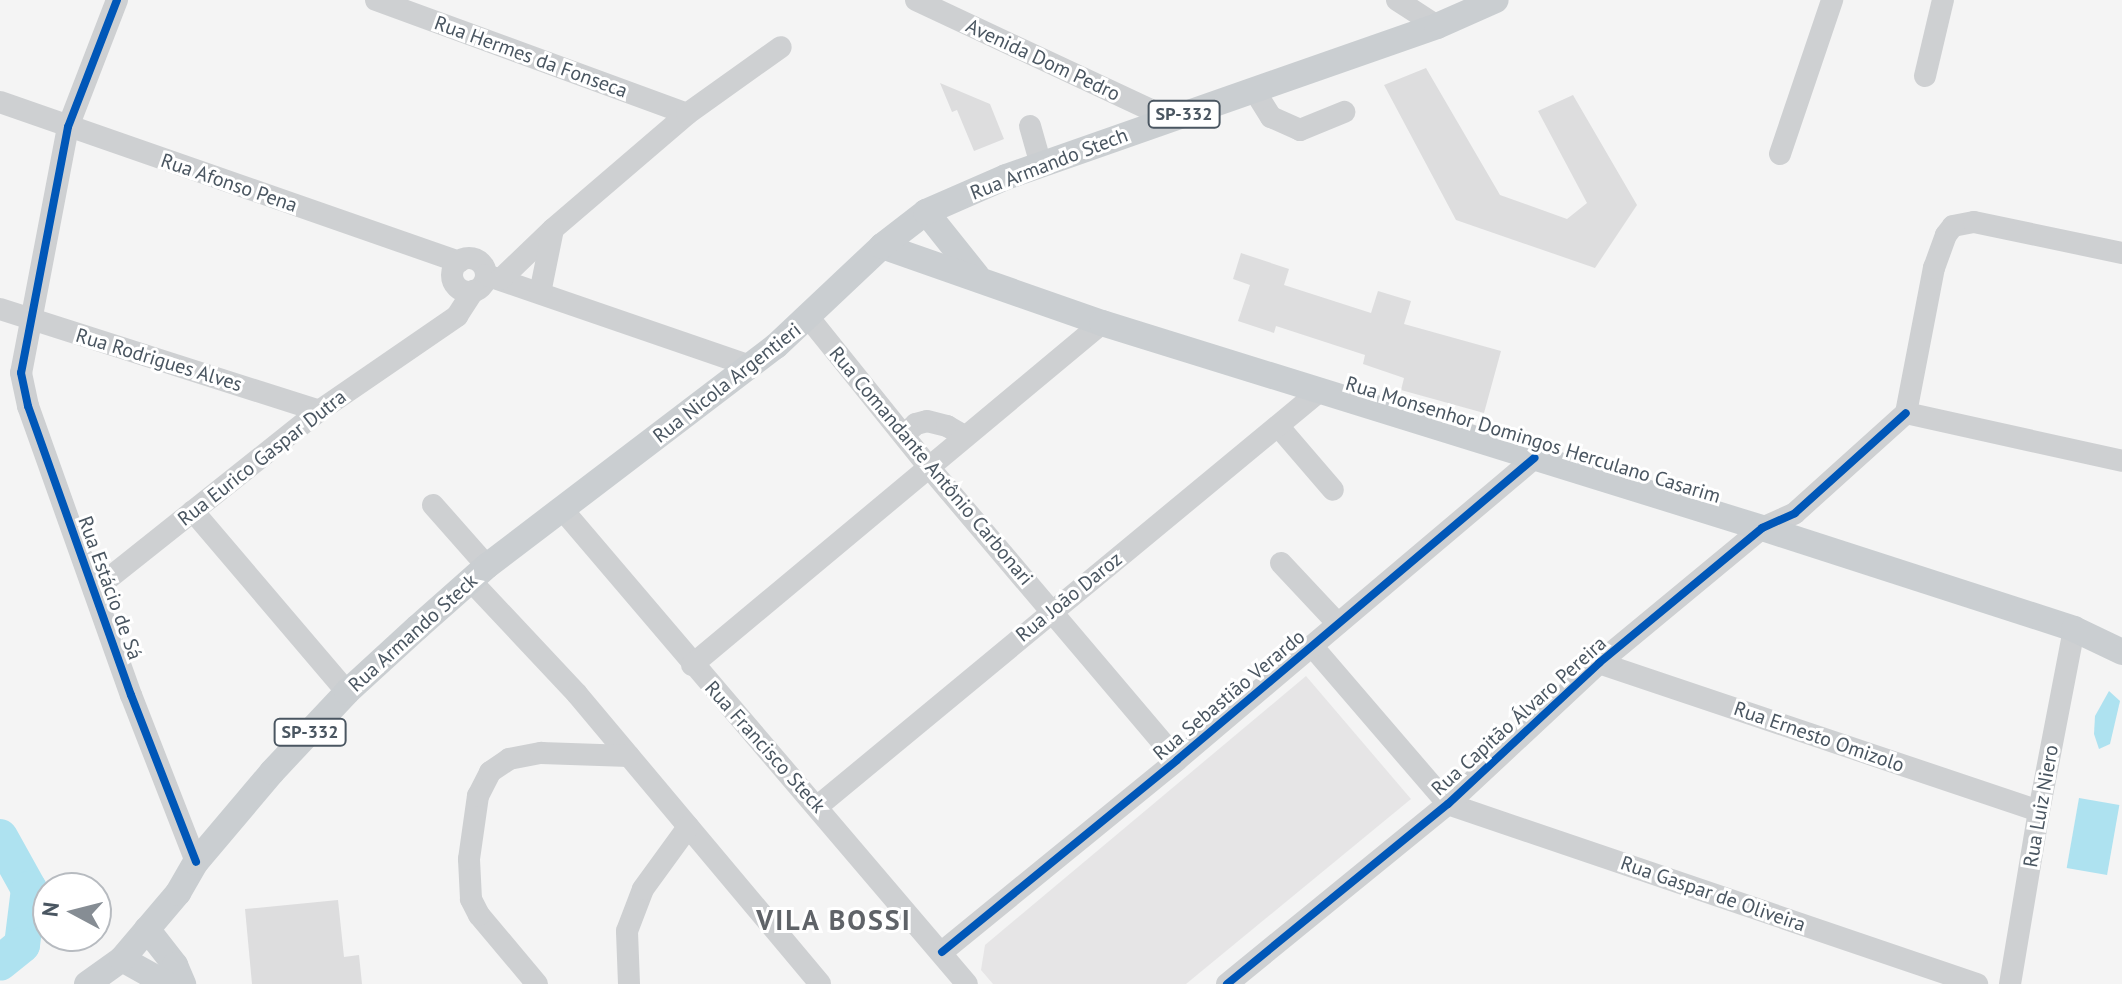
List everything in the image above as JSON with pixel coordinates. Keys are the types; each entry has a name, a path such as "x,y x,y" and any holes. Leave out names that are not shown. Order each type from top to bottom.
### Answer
{"main road":[{"name":"Rua Armando Stech","path":"882,246 926,212 1041,165 1437,26 1496,0"},
{"name":"Rua Monsenhor Domingos Herculano Casarim","path":"926,212 954,251 983,281"},
{"name":"Rua Monsenhor Domingos Herculano Casarim","path":"882,246 1102,323 1762,528 2074,629 2122,652"},
{"name":"Rua Nicola Argentieri","path":"562,509 751,366 809,318 882,246"},
{"name":"Rua Armando Steck","path":"87,984 122,959 178,893 196,862 347,692 479,574 562,509"},
{"path":"147,929 175,965 183,984"},
{"path":"122,959 167,984"}],"street":[{"name":"Rua Estácio de Sá","path":"117,0 68,127 21,373 28,406 196,862"},
{"name":"Rua Hermes da Fonseca","path":"376,0 687,114"},
{"name":"Avenida Dom Pedro","path":"916,0 1170,119"},
{"path":"1397,0 1437,26"},
{"path":"1780,154 1832,0"},
{"path":"1925,76 1943,0"},
{"name":"Rua Eurico Gaspar Dutra","path":"94,590 319,411 457,316 475,278 553,229 687,114 781,47"},
{"path":"1254,90 1271,117 1300,130 1344,112"},
{"name":"Rua Afonso Pena","path":"0,102 475,278 540,293 751,366"},
{"path":"1030,126 1041,165"},
{"path":"2122,253 1974,222 1953,226 1934,268 1906,413 2122,461"},
{"path":"540,293 553,229"},
{"name":"Rua Rodrigues Alves","path":"0,309 319,411"},
{"name":"Rua Comandante Antônio Carbonari","path":"809,318 928,466 1177,760"},
{"path":"692,665 1102,323"},
{"name":"Rua João Daroz","path":"818,806 1321,390"},
{"name":"Rua Capitão Álvaro Pereira","path":"1227,984 1448,804 1599,663 1762,528 1795,513 1906,413"},
{"path":"904,435 916,424 927,421 947,426 964,436"},
{"path":"1278,426 1333,490"},
{"name":"Rua Sebastião Verardo","path":"942,952 1177,760 1535,458"},
{"path":"433,505 479,574 820,984"},
{"name":"Rua Francisco Steck","path":"562,509 967,984"},
{"path":"193,511 347,692"},
{"path":"1281,563 1338,624"},
{"name":"Rua Luiz Niero","path":"2010,984 2074,629"},
{"path":"1312,646 1448,804"},
{"name":"Rua Ernesto Omizolo","path":"1599,663 2039,811"},
{"path":"537,984 479,915 471,899 469,859 478,796 490,772 509,759 541,753 629,756"},
{"name":"Rua Gaspar de Oliveira","path":"1448,804 1977,984"},
{"path":"629,984 627,931 643,889 688,827"}],"shaded area":[{"path":"1306,676 1411,799 1186,984 993,984 981,970 985,945"}],"water":[{"path":"2109,691 2120,701 2110,744 2099,749 2094,734 2095,716"},
{"path":"2079,798 2119,805 2107,875 2067,868"}],"building":[{"path":"1426,68 1500,195 1567,219 1587,203 1538,111 1573,95 1637,205 1595,268 1456,220 1384,85"},
{"path":"940,83 990,104 1004,139 974,151 957,110 952,112"},
{"path":"1241,253 1289,269 1284,285 1371,313 1378,291 1411,301 1404,324 1501,351 1484,413 1401,390 1404,378 1363,364 1365,355 1276,326 1274,333 1238,321 1250,285 1233,279"},
{"path":"338,900 344,957 359,955 362,984 252,984 245,909"}],"waterway":[{"path":"0,837 29,889 22,945 0,963"}],"cycle path":[{"path":"117,0 68,127 21,373 28,406 131,695 196,862"},
{"path":"1227,984 1448,804 1599,663 1762,528 1795,513 1906,413"},
{"path":"942,952 1177,760 1535,458"}],"district":[{"name":"VILA BOSSI","path":"834,920"}]}
